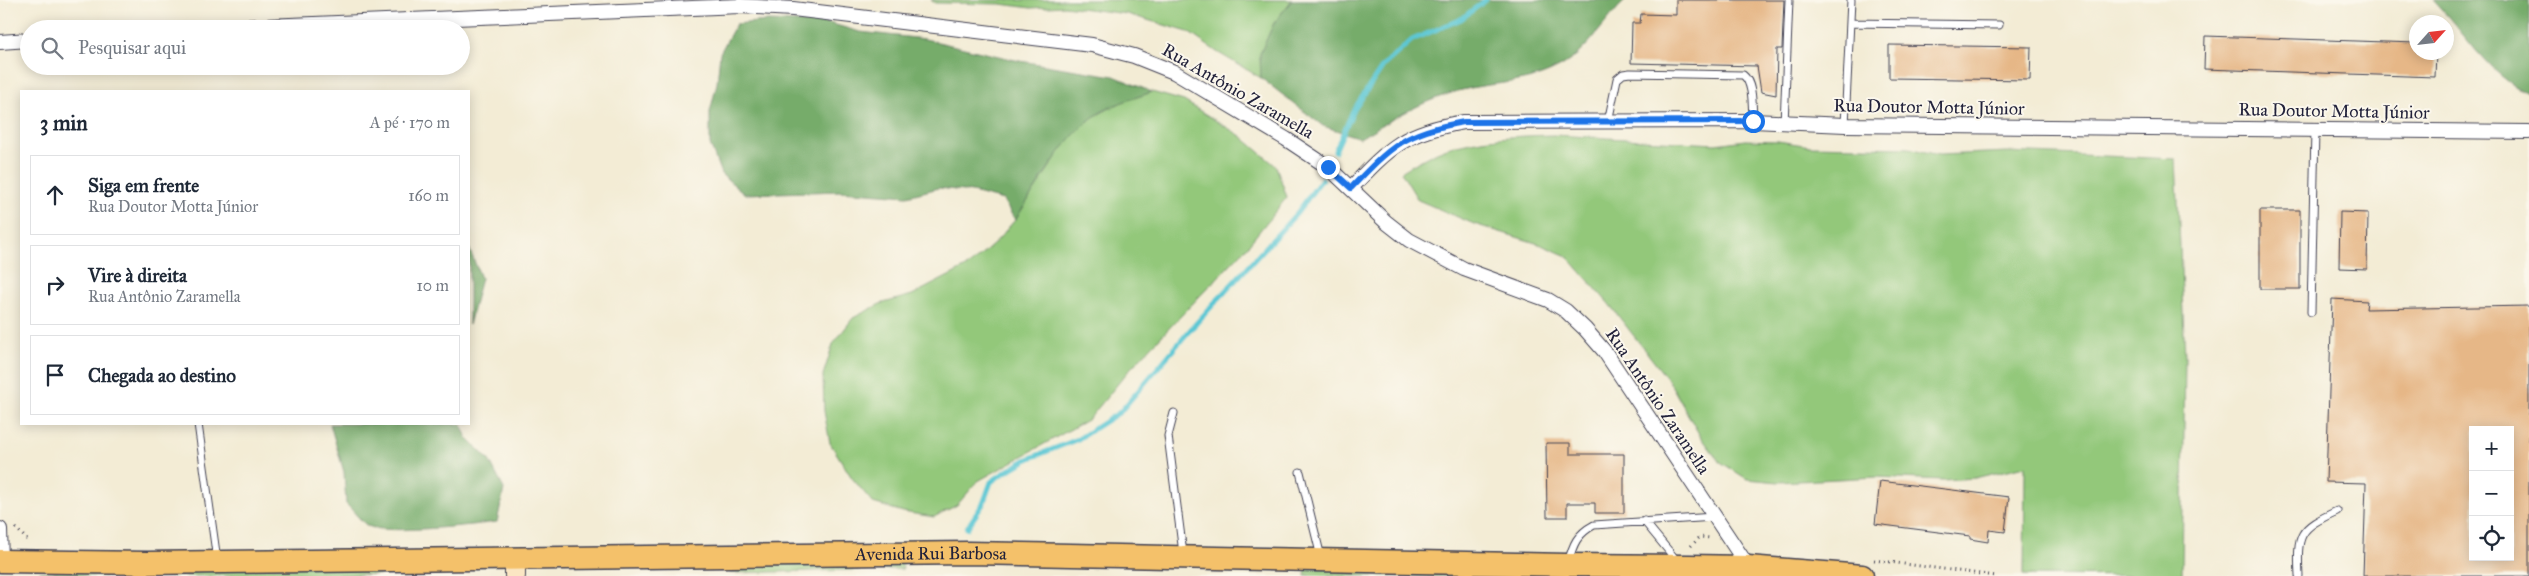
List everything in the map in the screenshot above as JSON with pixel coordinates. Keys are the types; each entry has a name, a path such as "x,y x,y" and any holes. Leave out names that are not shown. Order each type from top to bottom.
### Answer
{"main road":[{"name":"Avenida Rui Barbosa","path":"7,564 217,562 515,567 906,554 968,554 1568,565 1684,556 1751,572 1862,576"}],"street":[{"name":"Rua Antônio Zaramella","path":"407,20 740,6 793,9 1092,45 1134,56 1174,72 1315,156 1386,222 1436,256 1464,269 1548,300 1573,317 1605,352 1751,572"},
{"path":"0,42 20,41"},
{"name":"Rua Doutor Motta Júnior","path":"1351,188 1389,150 1406,138 1433,127 1464,122 1753,121 1784,124 1845,125 2529,132"},
{"path":"0,529 7,564"}],"lane":[{"path":"1784,124 1789,0"},
{"path":"1845,125 1851,0"},
{"path":"1850,23 1999,25"},
{"path":"1608,122 1617,78 1622,74 1630,73 1742,75 1747,79 1750,88 1753,121"},
{"path":"2311,312 2314,130"},
{"path":"1174,413 1168,436 1184,558"},
{"path":"198,425 217,562"},
{"path":"1300,472 1321,560"},
{"path":"2299,576 2298,546 2304,530 2316,520 2337,511"},
{"path":"1568,565 1573,543 1581,532 1594,525 1715,517"},
{"path":"1644,521 1684,556"}],"path":[{"path":"17,528 22,537 32,543"},
{"path":"1684,556 1700,537"}],"green space":[{"path":"931,0 1292,0 1274,23 1260,54 1261,78 1188,32 1127,14 1064,6 1031,8 1001,4 935,3"},
{"path":"1292,0 1626,0 1580,52 1563,65 1529,79 1471,88 1442,96 1400,115 1360,138 1323,126 1261,78 1260,54 1274,23"},
{"path":"2433,0 2529,0 2529,94 2501,76 2477,52 2454,24 2454,15 2447,15"},
{"path":"767,21 829,23 860,32 925,39 1020,61 1114,76 1152,92 1106,109 1080,128 1059,152 1015,220 1003,200 972,192 939,188 907,196 841,191 745,194 721,174 710,144 710,112 717,83 720,53 736,24"},
{"path":"1152,92 1184,101 1241,136 1276,166 1287,197 1245,249 1130,369 1089,419 978,481 957,505 934,517 903,512 873,503 852,478 830,443 824,411 823,375 833,344 853,318 880,304 912,295 970,265 994,244 1015,220 1068,139 1093,117 1122,102"},
{"path":"1553,135 1716,144 1745,140 1778,141 1810,146 1909,148 1939,155 2008,152 2176,159 2185,357 2182,576 2024,575 2025,466 1975,478 1944,480 1877,477 1779,482 1747,479 1719,461 1699,434 1669,381 1609,304 1567,256 1539,244 1474,224 1418,200 1401,172 1435,153 1469,142 1517,136"},
{"path":"470,250 481,278 470,321"},
{"path":"330,425 461,425 467,438 489,460 504,489 497,522 392,530 368,526 346,504 344,472"},
{"path":"731,561 902,562 903,569 731,573"},
{"path":"461,563 461,572 314,576 39,576 39,572"},
{"path":"1306,568 1404,569 1535,576 1305,575"}],"building":[{"path":"1676,0 1784,0 1782,49 1777,49 1776,95 1761,92 1757,66 1631,63 1632,23 1640,23 1641,14 1676,15"},
{"path":"2205,36 2409,43 2409,60 2436,60 2435,77 2204,69"},
{"path":"1889,45 2031,47 2030,80 1889,78"},
{"path":"2260,210 2300,210 2300,289 2260,289"},
{"path":"2340,212 2368,213 2367,269 2339,268"},
{"path":"2332,299 2367,301 2366,309 2529,306 2529,576 2363,576 2366,483 2326,482"},
{"path":"1546,443 1570,443 1570,454 1624,454 1624,513 1595,513 1595,503 1567,503 1567,517 1547,517"},
{"path":"1880,481 2009,497 2005,532 1989,530 1988,542 1970,539 1970,536 1875,524"}],"waterway":[{"path":"1335,151 1353,111 1383,66 1412,40 1461,19 1486,0"},
{"path":"967,528 983,504 991,482 1028,459 1078,439 1120,412 1190,330 1297,213 1322,179"}],"route":[{"path":"1328,167 1351,188 1389,150 1406,138 1433,127 1464,122 1753,121"}]}
